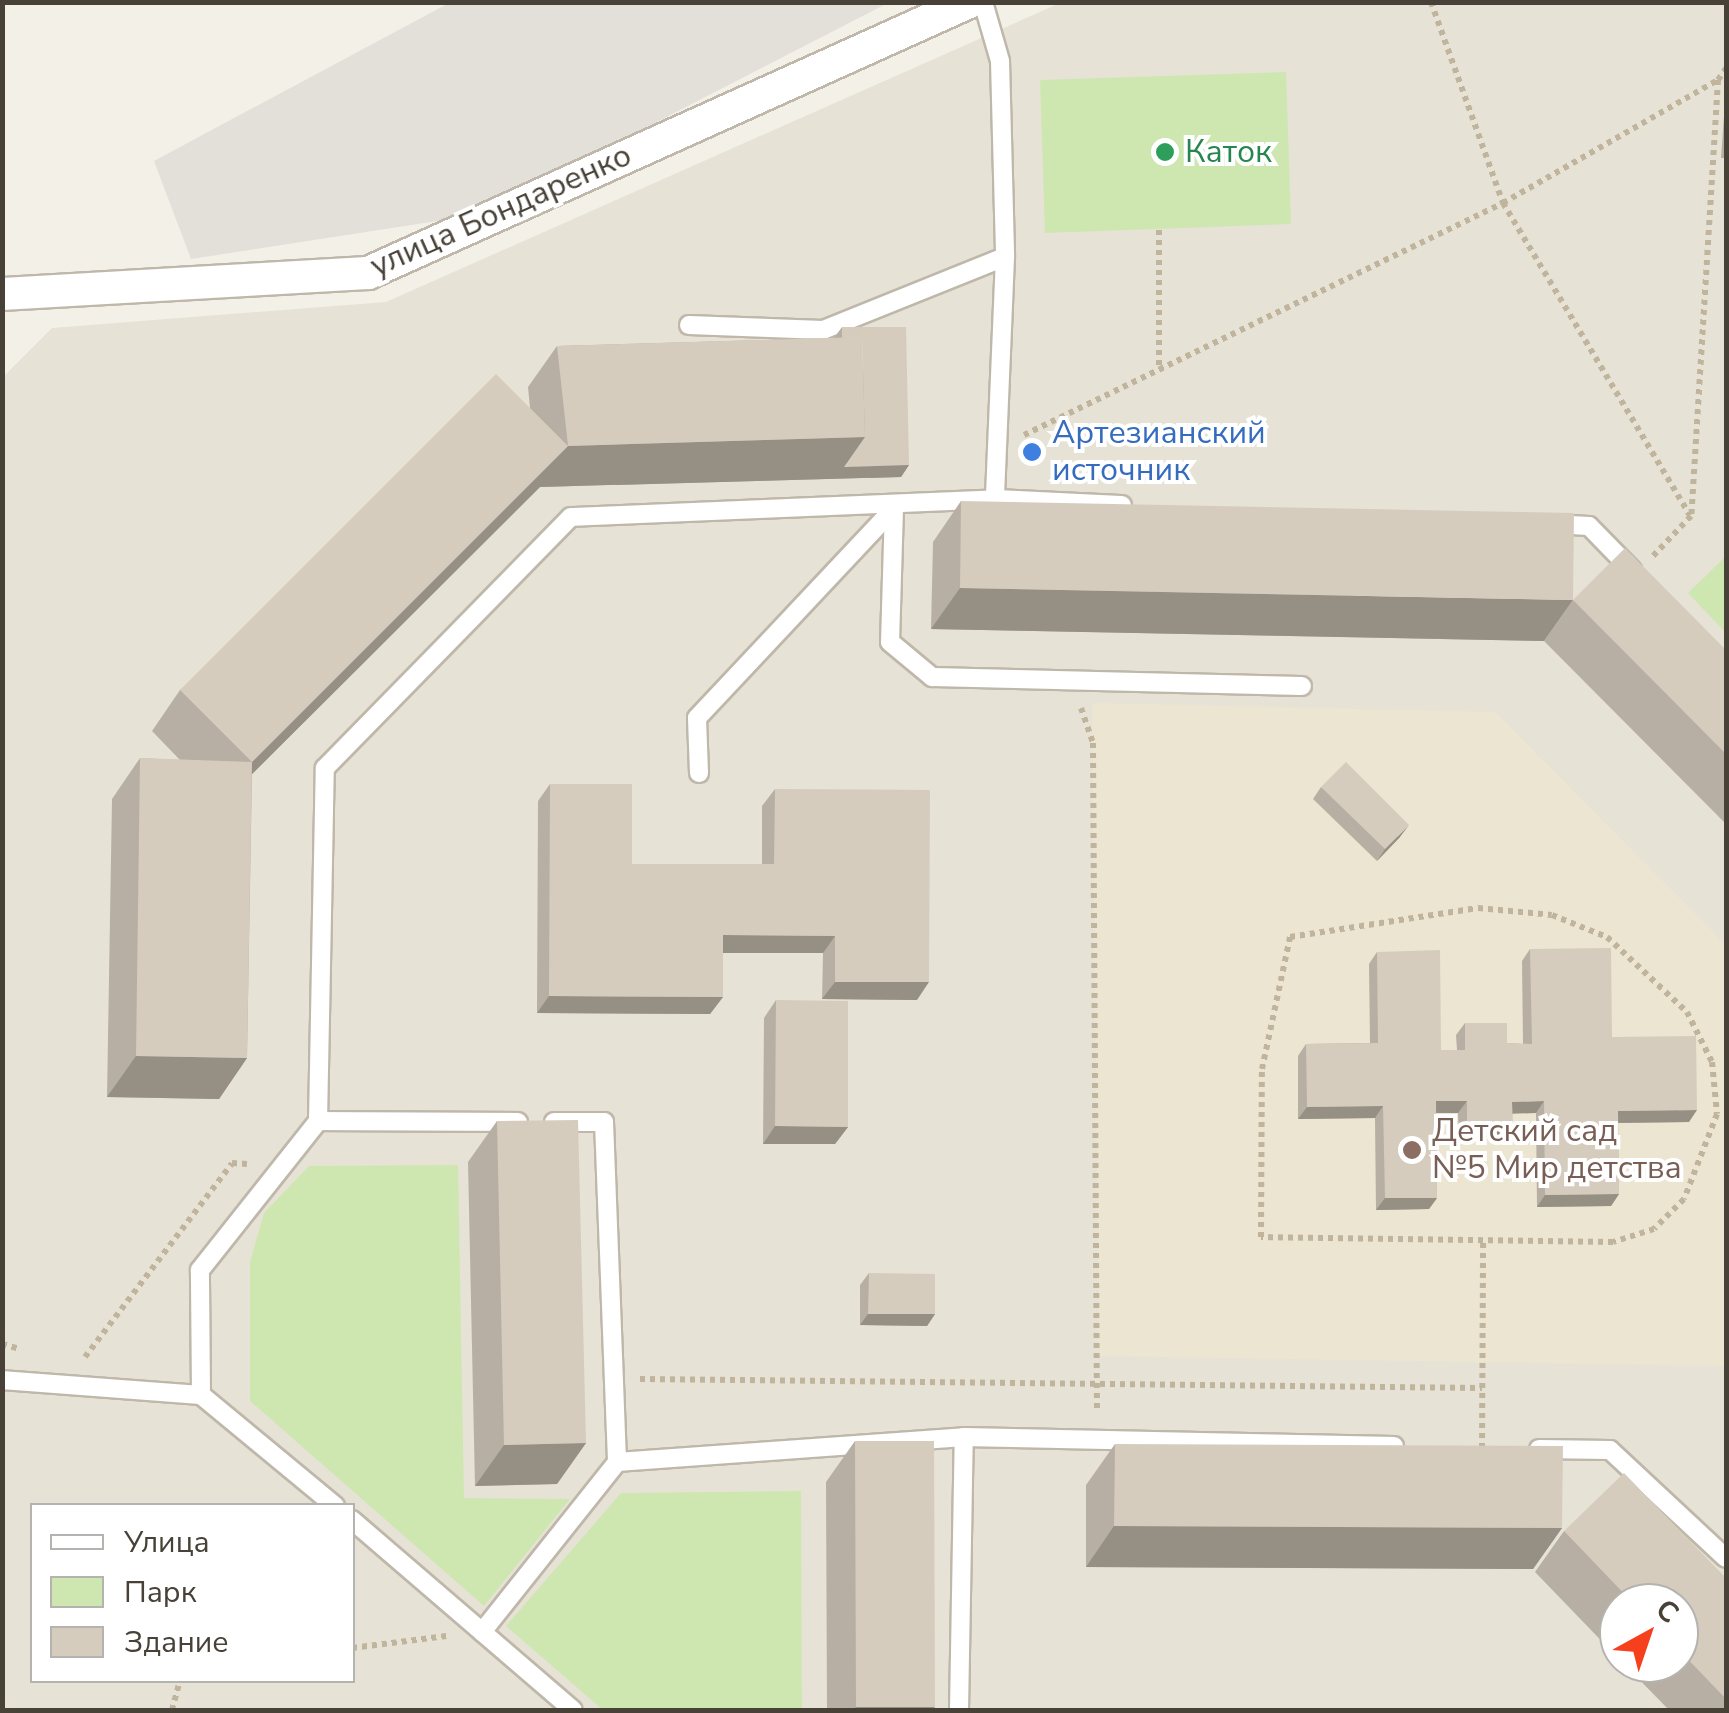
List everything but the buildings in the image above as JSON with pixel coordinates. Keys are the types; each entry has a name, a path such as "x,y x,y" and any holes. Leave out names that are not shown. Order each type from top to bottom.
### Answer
{"street":[{"name":"улица Бондаренко","path":"2,294 368,273 969,2"}],"lane":[{"path":"983,2 1000,61 1006,257 995,499"},
{"path":"689,325 824,330 1006,257"},
{"path":"201,1395 200,1270 318,1121 325,768 572,516 894,508 995,499 1153,506"},
{"path":"894,508 890,642 906,663 932,677 1302,686"},
{"path":"699,774 697,718 894,508"},
{"path":"1529,523 1588,526 1643,581"},
{"path":"318,1121 604,1122 617,1462 482,1632"},
{"path":"2,1380 201,1395 330,1503"},
{"path":"617,1462 964,1437 1424,1446"},
{"path":"959,1710 964,1437"},
{"path":"1482,1448 1610,1450 1726,1558"},
{"path":"355,1523 573,1710"}],"path":[{"path":"1430,2 1503,203 1691,516"},
{"path":"996,450 1158,365 1503,203 1718,80 1726,68"},
{"path":"1643,581 1691,516 1718,80"},
{"path":"1158,230 1158,365"},
{"path":"1072,681 1094,742 1097,1439"},
{"path":"1478,908 1552,915 1607,938 1687,1012 1712,1062 1717,1114 1684,1199 1654,1229 1613,1242 1483,1240 1261,1237 1262,1070 1290,937 1478,908"},
{"path":"68,1358 84,1360 232,1163 286,1165"},
{"path":"1482,1448 1483,1240"},
{"path":"2,1344 38,1356"},
{"path":"614,1378 1097,1387 1482,1388"},
{"path":"355,1648 482,1632"},
{"path":"172,1710 179,1683"}],"shaded area":[{"path":"449,3 888,3 476,215 191,259 154,161"},
{"path":"1060,3 1726,3 1726,1710 3,1710 3,377 52,328 386,302"},
{"name":"Детский сад №5 Мир детства","path":"1092,703 1495,712 1726,945 1726,1366 1099,1356"}],"green space":[{"name":"Каток","path":"1286,72 1291,224 1045,233 1040,80"},
{"path":"1726,556 1726,633 1688,593"},
{"path":"458,1165 464,1498 570,1499 484,1606 250,1401 250,1262 264,1213 309,1166"},
{"path":"801,1491 802,1710 603,1710 506,1626 621,1493"}],"place":[{"name":"Каток","path":"1165,152"},
{"name":"Артезианский источник","path":"1032,452"},
{"name":"Детский сад №5 Мир детства","path":"1412,1150"}]}
